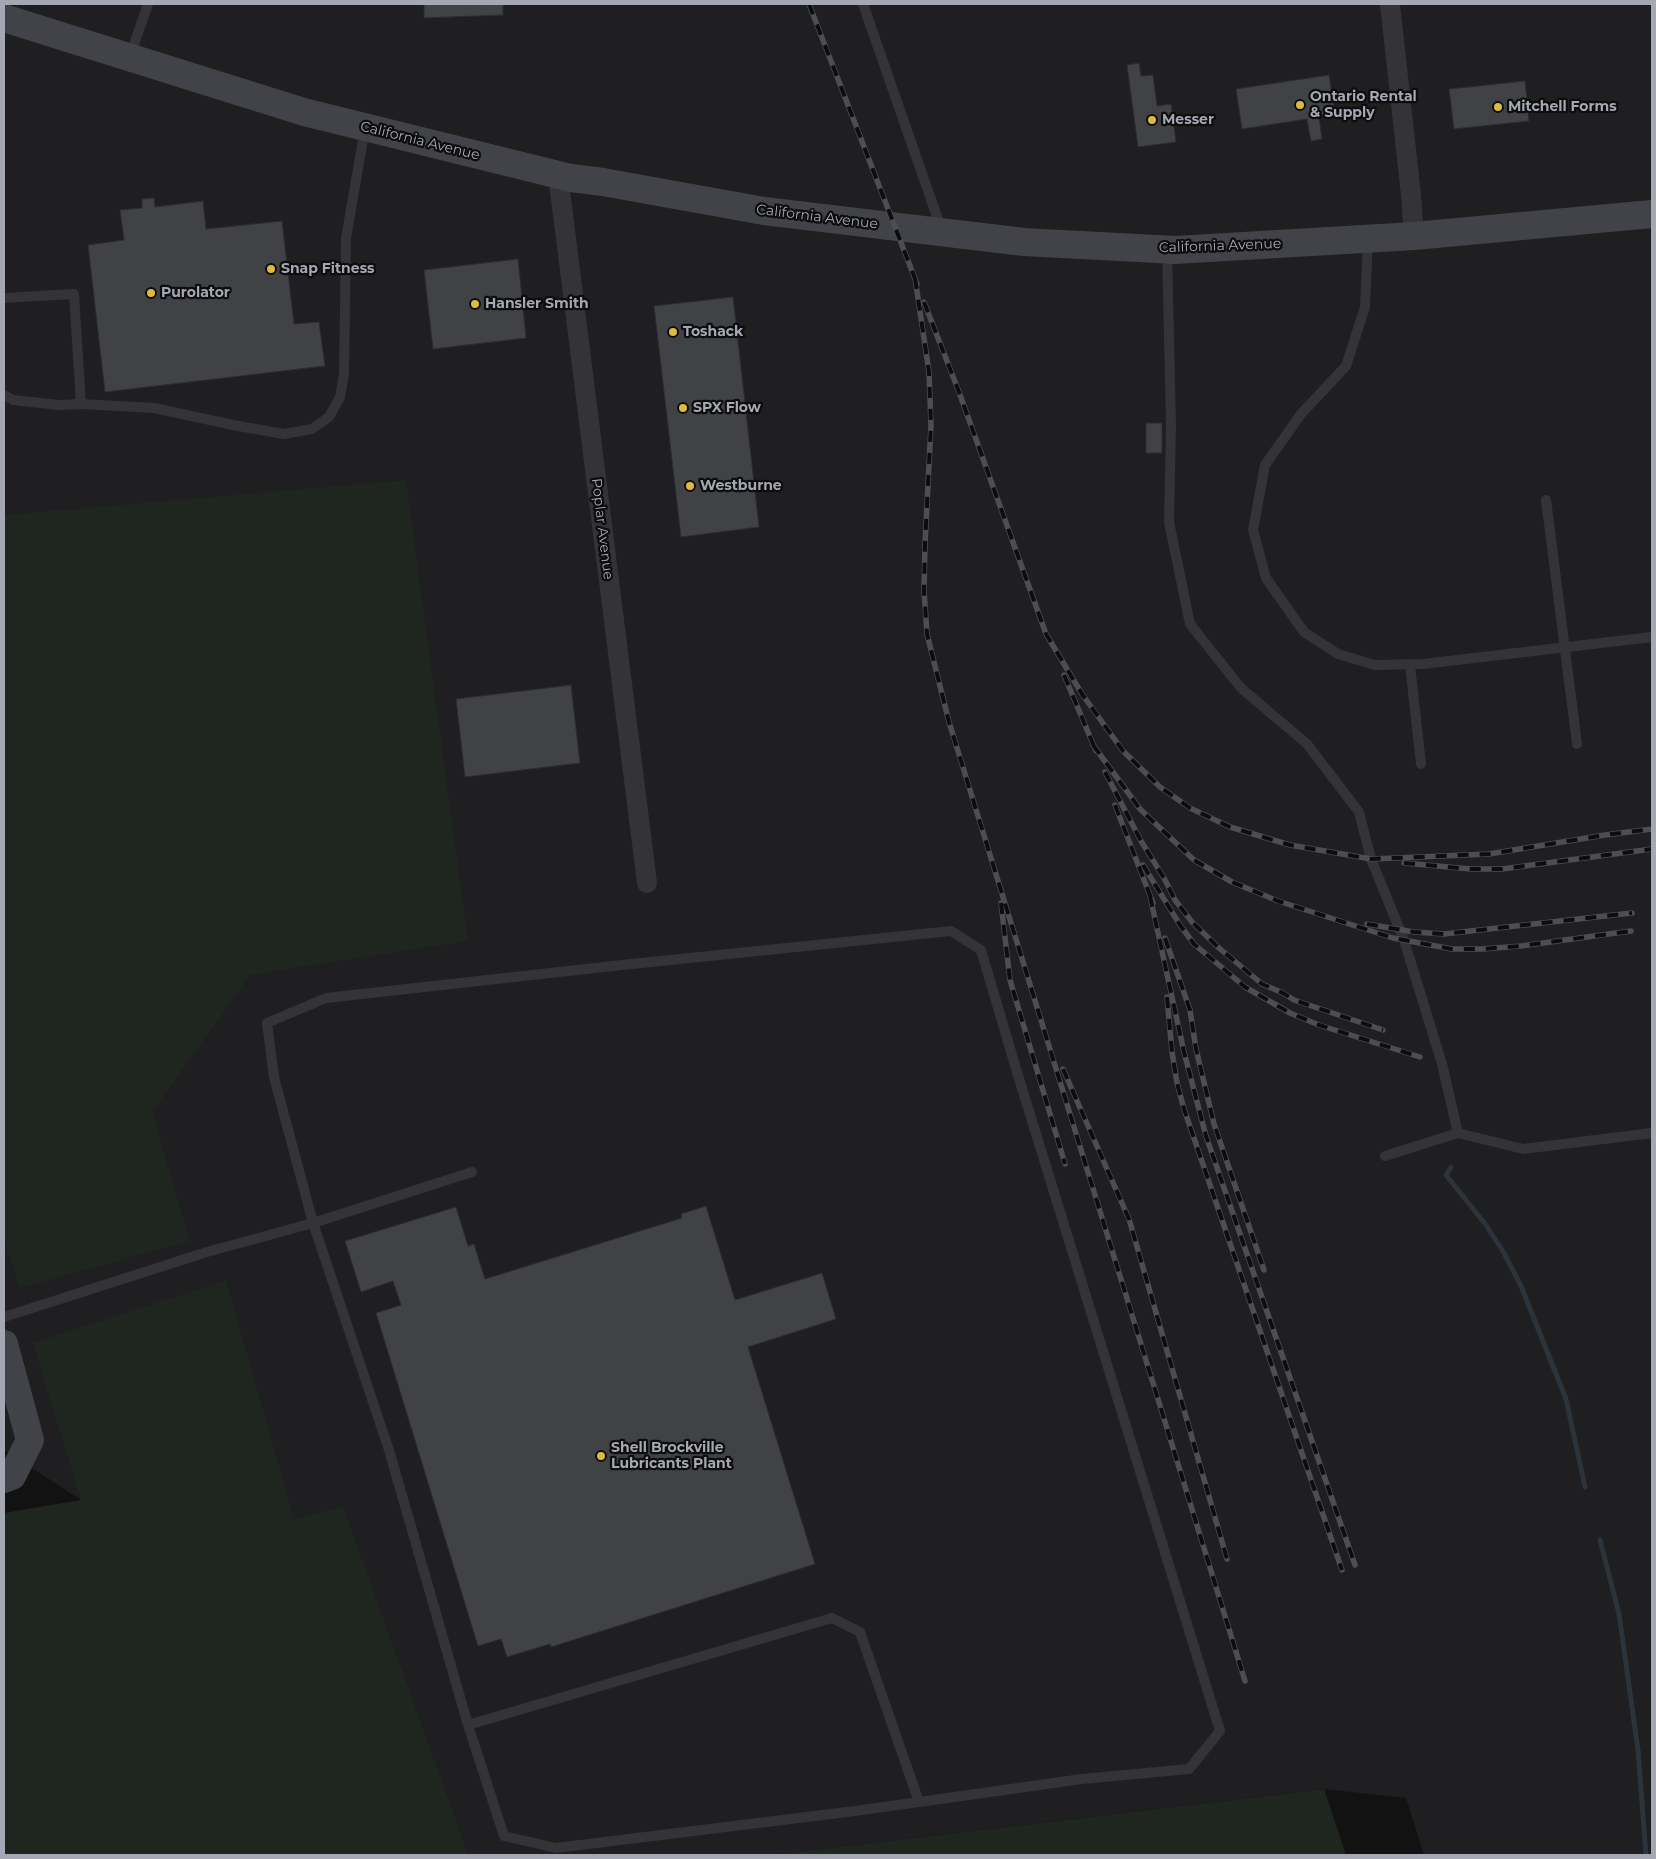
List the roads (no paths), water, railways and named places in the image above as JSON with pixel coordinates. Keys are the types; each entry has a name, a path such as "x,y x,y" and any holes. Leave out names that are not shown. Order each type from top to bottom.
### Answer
{"street":[{"path":"1390,4 1412,195 1414,236"},
{"name":"California Avenue","path":"4,18 304,112 558,175 764,211 1024,242 1168,249 1414,236 1652,214"},
{"name":"Poplar Avenue","path":"558,175 646,884"},
{"path":"4,1344 30,1440 12,1476 4,1479"}],"lane":[{"path":"130,57 148,4"},
{"path":"863,4 943,232"},
{"path":"4,396 13,400 50,404 154,408 284,434 312,429 329,417 340,397 344,374 346,238 365,127"},
{"path":"1368,238 1365,307 1346,366 1301,414 1266,465 1253,530 1266,578 1304,632 1338,654 1376,665 1410,665 1652,636"},
{"path":"1168,249 1171,426 1169,522 1190,624 1241,688 1307,744 1359,812 1371,859 1407,950 1442,1064 1458,1133"},
{"path":"4,298 74,294 81,404"},
{"path":"1546,500 1576,744"},
{"path":"1410,665 1421,764"},
{"path":"951,931 981,950 1220,1731 1189,1769 1082,1779 919,1802 556,1848 504,1836 468,1724 389,1450 312,1223 274,1077 267,1023 326,998 622,964 951,931"},
{"path":"1385,1156 1458,1133 1523,1148 1652,1133"},
{"path":"4,1317 207,1252 312,1223 472,1172"},
{"path":"468,1724 832,1618 860,1632 919,1802"}],"waterway":[{"path":"1451,1167 1446,1175 1486,1225 1504,1253 1521,1286 1566,1399 1585,1487"},
{"path":"1600,1540 1619,1614 1638,1750 1646,1855"}],"railway":[{"path":"809,4 917,284"},
{"path":"915,278 929,372 931,425 924,591 927,634 949,722 1245,1681"},
{"path":"924,302 959,392 1046,634 1082,694 1123,751 1160,787 1190,808 1230,827 1290,845 1371,859 1489,854 1652,829"},
{"path":"1064,675 1096,751"},
{"path":"1093,745 1140,809 1194,860 1232,882 1278,901 1393,938 1452,949 1521,946 1631,931"},
{"path":"1105,772 1141,841 1175,900 1192,922 1219,948 1262,984 1294,1000 1383,1030"},
{"path":"1115,805 1153,903"},
{"path":"1404,863 1471,869 1502,869 1652,849"},
{"path":"1143,865 1194,944 1245,987 1290,1013 1319,1025 1420,1057"},
{"path":"1150,896 1184,1052 1206,1136 1355,1565"},
{"path":"1001,903 1010,980 1065,1164"},
{"path":"1367,924 1414,932 1444,934 1632,913"},
{"path":"1165,938 1190,1010 1196,1049 1214,1124 1264,1270"},
{"path":"1167,997 1172,1052 1184,1109 1342,1570"},
{"path":"1063,1069 1129,1219 1227,1559"}],"place":[{"name":"Ontario Rental & Supply","path":"1300,105"},
{"name":"Mitchell Forms","path":"1498,107"},
{"name":"Messer","path":"1152,120"},
{"name":"Snap Fitness","path":"271,269"},
{"name":"Purolator","path":"151,293"},
{"name":"Hansler Smith","path":"475,304"},
{"name":"Toshack","path":"673,332"},
{"name":"SPX Flow","path":"683,408"},
{"name":"Westburne","path":"690,486"},
{"name":"Shell Brockville Lubricants Plant","path":"601,1456"}]}
